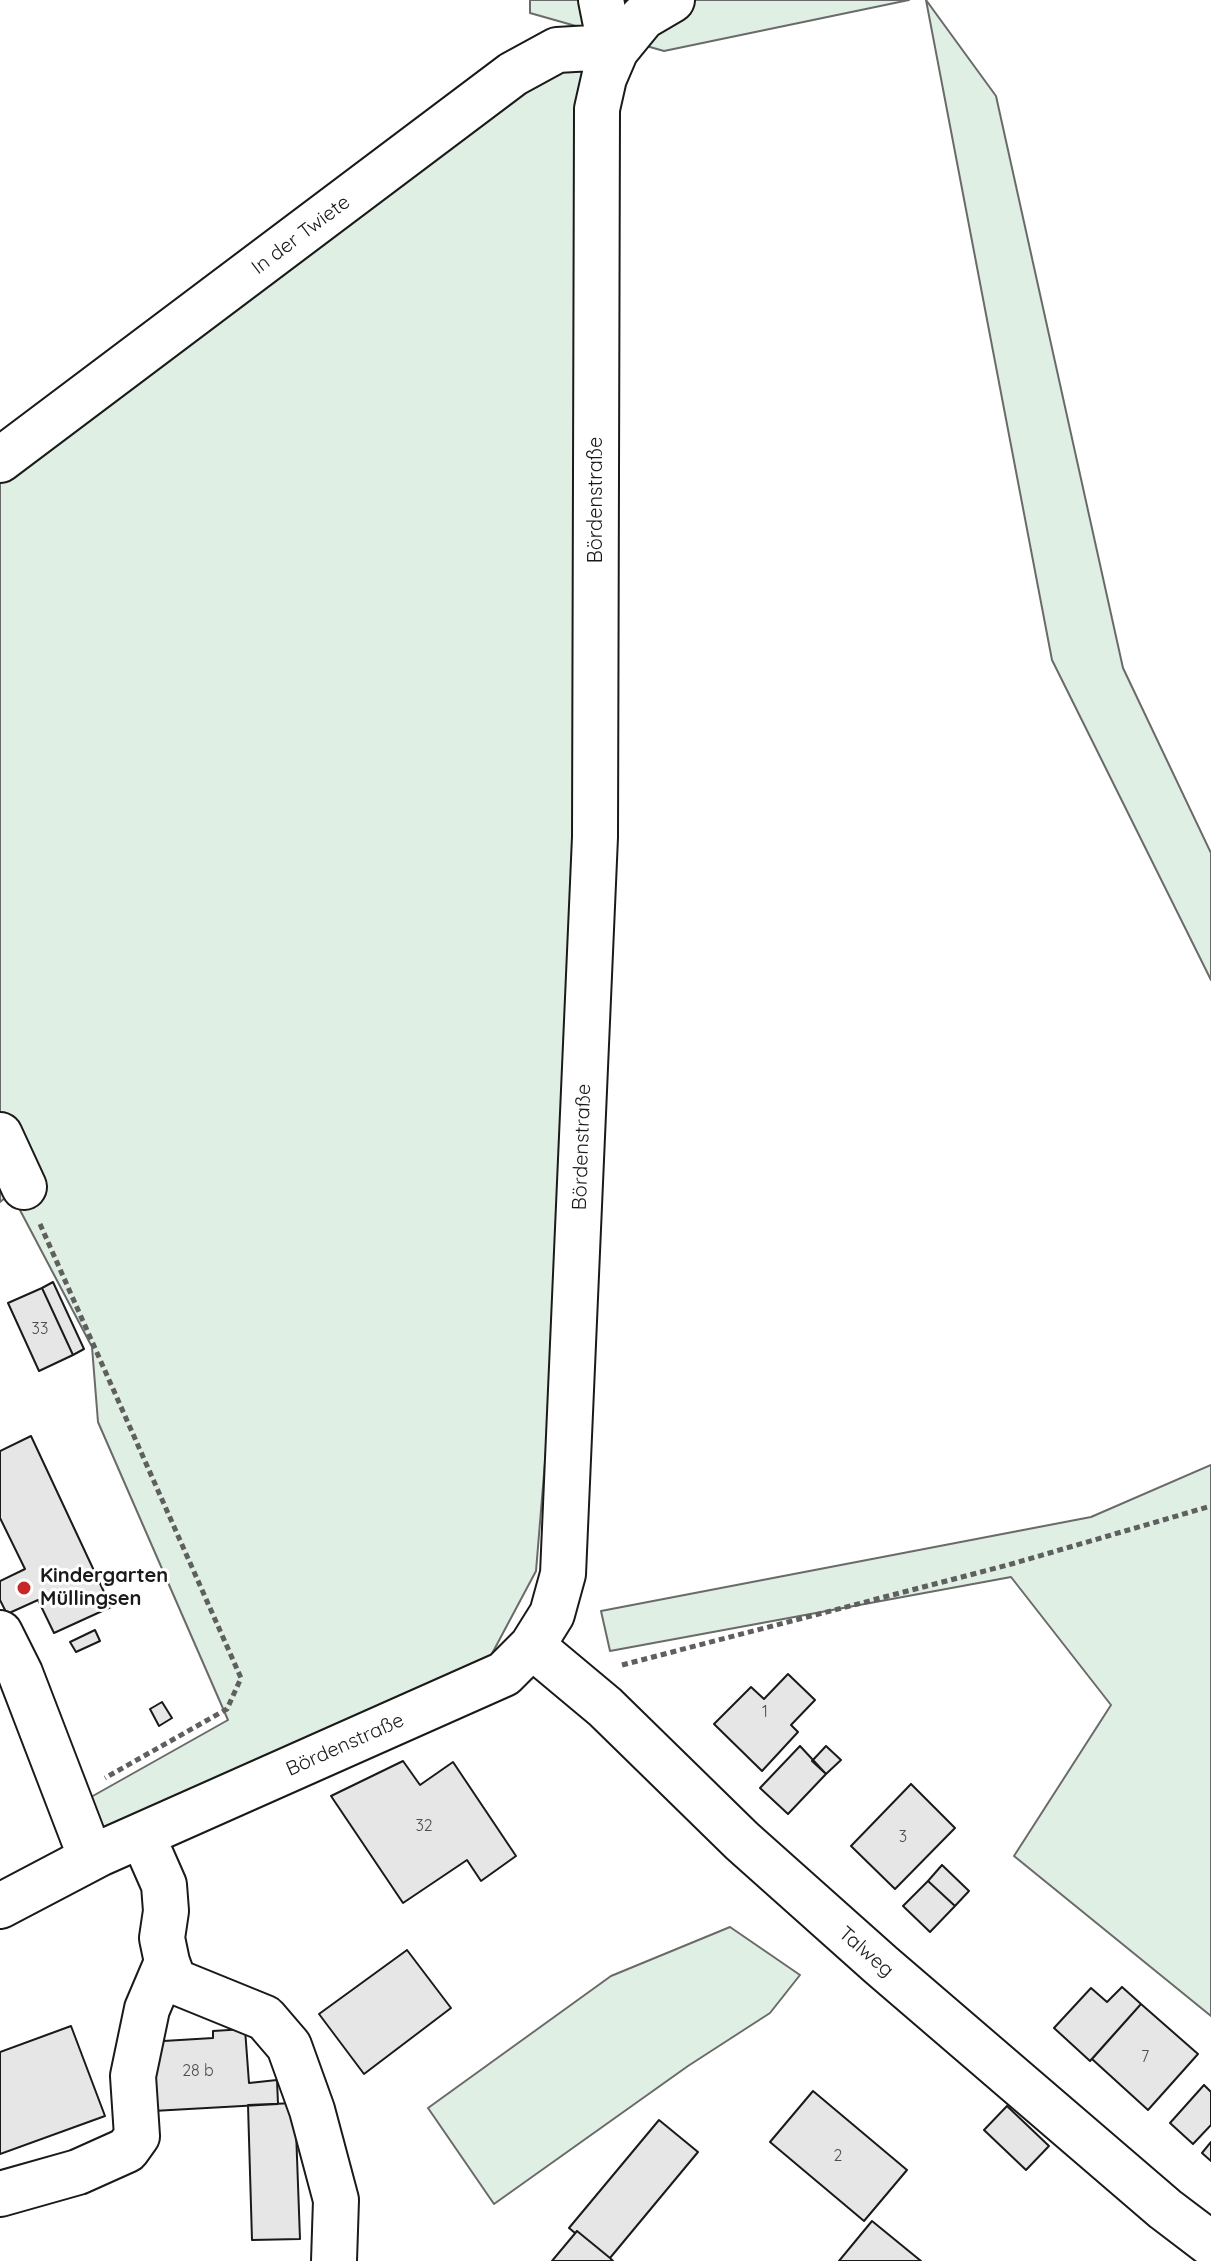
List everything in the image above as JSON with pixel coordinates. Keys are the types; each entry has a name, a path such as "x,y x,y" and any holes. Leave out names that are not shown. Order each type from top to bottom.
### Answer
{"street":[{"path":"601,0 616,50"},
{"name":"Bördenstraße","path":"0,1906 91,1858 504,1674 532,1646 552,1614 563,1574 595,837 597,109 604,78 616,50 643,17 672,0"},
{"name":"In der Twiete","path":"0,460 513,74 557,50 616,50"},
{"path":"0,1135 24,1187"},
{"path":"0,1633 20,1673 91,1858"},
{"name":"Talweg","path":"532,1646 584,1690 742,1841 881,1965 1165,2209 1211,2244"},
{"path":"142,1835 164,1885 166,1911 162,1938 174,1981 265,2018 289,2046 312,2110 336,2200 334,2261"},
{"path":"0,2194 78,2172 127,2150 137,2136 133,2076 147,2009 167,1962"}],"path":[{"path":"24,1187 241,1678 227,1709 104,1778"},
{"path":"584,1690 626,1662 1008,1565 1211,1506"}],"green space":[{"path":"530,0 909,0 664,51 530,13"},
{"path":"926,0 996,96 1123,668 1211,853 1211,980 1052,660"},
{"path":"539,71 590,71 567,1195 536,1571 487,1663 106,1837 91,1797 228,1720 98,1422 92,1347 11,1193 0,1202 0,473"},
{"path":"1211,1465 1211,2016 1014,1856 1111,1705 1011,1577 610,1651 601,1611 1091,1517"},
{"path":"730,1927 800,1975 770,2013 688,2066 494,2204 428,2108 611,1976"}],"building":[{"path":"53,1282 84,1349 73,1355 42,1288"},
{"path":"42,1288 73,1355 39,1371 8,1303"},
{"path":"31,1436 111,1607 54,1633 38,1600 7,1614 0,1600 0,1581 25,1569 0,1518 0,1451"},
{"path":"95,1630 100,1641 76,1652 70,1642"},
{"path":"788,1674 815,1700 791,1725 798,1732 762,1771 714,1724 751,1687 764,1699"},
{"path":"162,1702 172,1718 159,1726 150,1709"},
{"path":"800,1746 826,1774 788,1814 760,1788"},
{"path":"826,1746 841,1760 826,1774 812,1761"},
{"path":"403,1761 420,1785 453,1762 516,1856 481,1881 467,1860 403,1903 331,1796"},
{"path":"911,1784 955,1828 895,1889 851,1846"},
{"path":"942,1865 969,1891 955,1906 928,1881"},
{"path":"928,1881 955,1906 930,1932 903,1906"},
{"path":"407,1950 451,2008 364,2074 319,2014"},
{"path":"1122,1987 1141,2004 1090,2061 1054,2028 1091,1988 1107,2002"},
{"path":"1141,2004 1198,2054 1148,2110 1092,2059"},
{"path":"71,2026 105,2116 0,2154 0,2052"},
{"path":"245,2029 249,2083 277,2080 278,2104 153,2111 147,2042 213,2038 213,2031"},
{"path":"1204,2085 1211,2092 1211,2125 1193,2144 1170,2123"},
{"path":"813,2091 907,2170 864,2221 770,2142"},
{"path":"295,2103 300,2239 252,2240 248,2105"},
{"path":"1007,2106 1049,2146 1026,2170 984,2130"},
{"path":"659,2120 698,2152 610,2258 569,2228"},
{"path":"1211,2142 1211,2161 1202,2153"},
{"path":"872,2221 921,2261 839,2261"},
{"path":"577,2231 610,2258 613,2261 552,2261"}],"place":[{"name":"Kindergarten Müllingsen","path":"24,1588"}]}
